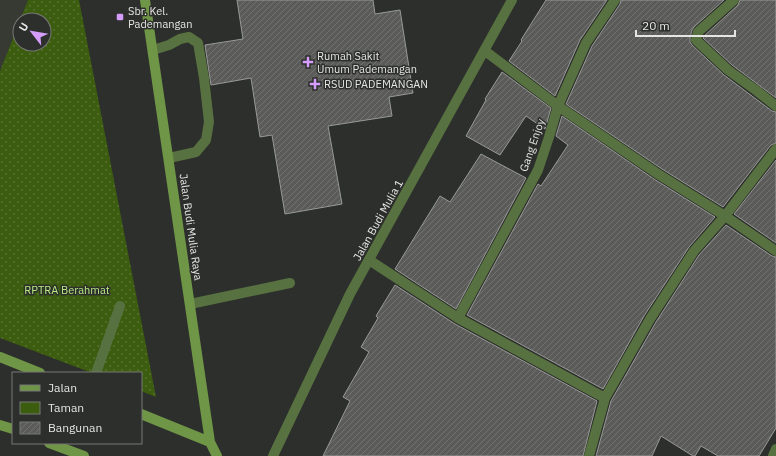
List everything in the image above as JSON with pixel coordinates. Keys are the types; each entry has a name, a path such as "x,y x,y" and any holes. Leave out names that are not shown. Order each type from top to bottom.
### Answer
{"street":[{"name":"Jalan Budi Mulia Raya","path":"145,0 210,442 217,456"},
{"name":"Jalan Budi Mulia 1","path":"273,456 350,294 512,0"},
{"name":"Gang Enjoy","path":"458,318 538,170 558,106 586,43 614,0"},
{"path":"734,0 698,32 696,40 728,70 776,106"},
{"path":"153,50 169,45 180,39 190,37 198,43 204,78 209,122 206,140 196,152 169,158"},
{"path":"485,51 558,106 658,174 725,216 776,251"},
{"path":"589,456 605,398 650,319 694,251 725,216 776,149"},
{"path":"369,260 458,318 605,398"},
{"path":"190,304 290,283"},
{"path":"96,372 120,306"},
{"path":"0,357 38,372"},
{"path":"142,414 210,442"},
{"path":"0,425 12,430"},
{"path":"51,444 71,454 84,456"},
{"path":"773,456 776,449"}],"shaded area":[{"path":"0,0 28,0 23,12 12,12 12,41 0,71"}],"green space":[{"name":"RPTRA Berahmat","path":"28,0 79,0 156,397 142,391 142,372 89,372 0,338 0,71 12,40 12,52 52,52 52,12 23,12"}],"building":[{"name":"Rumah Sakit Umum Pademangan","path":"237,0 373,0 375,14 400,10 413,93 389,97 392,116 328,126 342,204 285,214 272,135 260,137 251,78 211,85 205,45 243,39"},
{"path":"546,0 607,0 580,40 555,96 509,61"},
{"path":"621,0 724,0 694,27 690,42 724,75 772,111 776,112 776,143 771,145 723,207 662,169 566,104 592,46 620,4"},
{"path":"740,0 776,0 776,98 732,65 703,38 738,5"},
{"path":"502,72 551,108 545,129 526,116 500,155 466,136 486,100 485,99"},
{"path":"562,116 654,179 715,217 689,247 644,316 603,389 467,315 538,184 541,186 568,145 556,136"},
{"path":"481,154 526,178 456,309 395,269 440,196 450,202"},
{"path":"776,160 776,243 734,214"},
{"path":"726,225 772,256 776,257 776,428 759,456 718,456 701,446 695,456 693,456 661,436 652,456 596,456 611,401 656,322 699,255"},
{"path":"395,285 455,324 597,401 583,456 323,456 350,401 343,397 369,352 361,347 378,318 376,316"}],"place":[{"name":"Sbr. Kel. Pademangan","path":"120,17"},
{"name":"Rumah Sakit Umum Pademangan","path":"308,62"},
{"name":"RSUD PADEMANGAN","path":"315,84"}]}
